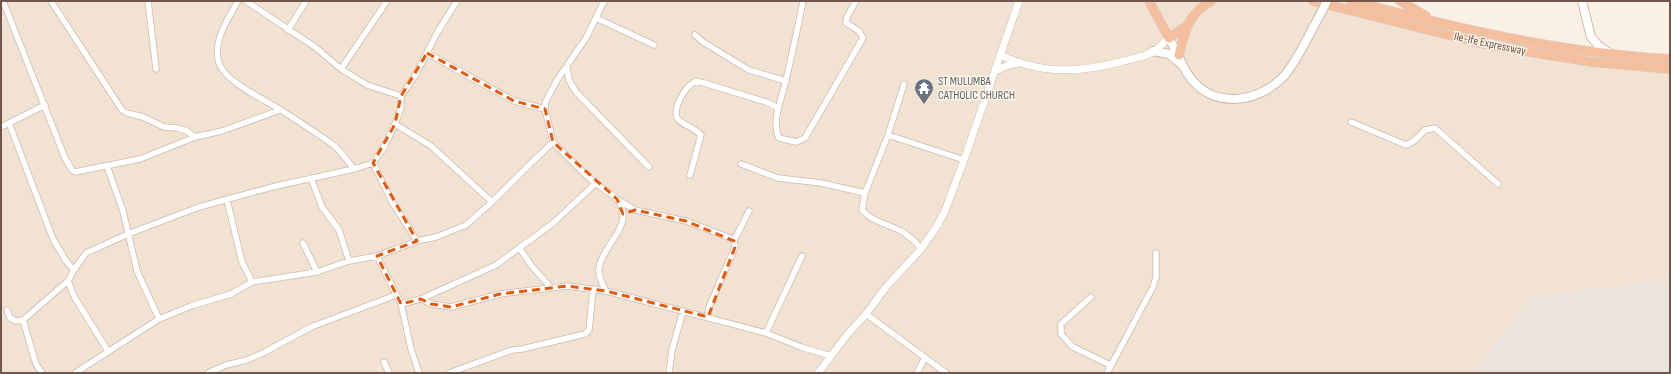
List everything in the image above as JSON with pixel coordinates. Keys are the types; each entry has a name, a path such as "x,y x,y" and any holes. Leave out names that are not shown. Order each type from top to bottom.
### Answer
{"highway":[{"path":"1149,1 1169,38 1187,26"},
{"path":"1179,55 1187,26 1200,8 1211,1"},
{"name":"Ile-Ife Expressway","path":"1313,1 1488,45 1592,62 1670,69"},
{"name":"Ile-Ife Expressway","path":"1351,1 1453,27 1526,42 1611,54 1670,59"},
{"path":"1400,1 1426,17 1453,27"}],"main road":[{"path":"1169,38 1189,75 1203,91 1223,99 1236,100 1254,95 1271,87 1284,75 1327,1"},
{"path":"1582,1 1591,37 1598,45 1611,54"},
{"path":"1153,51 1169,54 1184,66"}],"street":[{"path":"3,1 65,158 72,170 80,172 140,159 195,136 222,131 280,110"},
{"path":"51,1 122,110 127,113 143,117 164,128 177,128 187,131 195,136"},
{"path":"148,1 156,68"},
{"path":"238,1 224,25 218,40 219,64 236,83 332,145 354,169"},
{"path":"246,1 315,47 341,69 368,85 401,96"},
{"path":"288,30 306,1"},
{"path":"341,69 386,1"},
{"path":"7,310 10,318 16,321 23,320 68,281 86,253 128,234 199,207 276,186 354,169 374,163 383,149 395,124 401,108 401,96 415,76 457,1"},
{"path":"604,1 586,38 554,85 545,103 545,109 553,142 572,162 596,183 617,199 635,210 686,221 730,238 734,241"},
{"path":"802,1 786,81 778,108 776,132 779,138 796,142 805,138 864,38 859,31 846,24 847,17 856,1"},
{"path":"820,372 886,287 921,249 937,226 945,211 964,160 1019,1"},
{"path":"596,18 654,45"},
{"path":"695,35 703,42 749,70 786,81"},
{"path":"1000,55 1034,68 1071,71 1097,68 1132,59 1153,51 1169,38"},
{"path":"427,53 514,101 545,109"},
{"path":"995,71 1018,63"},
{"path":"567,68 569,80 576,92 649,167"},
{"path":"690,175 701,135 693,128 682,123 676,117 675,110 689,85 696,81 704,83 769,103 778,108"},
{"path":"904,84 888,135 865,193 862,210 869,218 902,232 914,240 921,249"},
{"path":"1,127 45,105"},
{"path":"1351,122 1406,145 1414,141 1425,130 1435,128 1498,184"},
{"path":"9,123 53,239 66,262 74,270"},
{"path":"395,124 431,146 492,202"},
{"path":"888,135 964,160"},
{"path":"75,373 159,319 191,306 231,294 252,282 317,272 349,261 377,256 417,241 436,237 466,225 492,202 553,142"},
{"path":"374,163 392,202 417,241"},
{"path":"741,164 778,178 821,183 865,193"},
{"path":"107,166 123,212 137,271 159,319"},
{"path":"312,178 322,207 339,230 349,261"},
{"path":"401,304 421,299 496,265 520,249 552,224 596,183"},
{"path":"606,291 600,278 599,268 603,256 619,230 623,214 617,199"},
{"path":"227,200 242,262 252,282"},
{"path":"623,214 635,210"},
{"path":"708,317 709,307 735,247 734,241 749,211"},
{"path":"303,243 317,272"},
{"path":"520,249 531,265 551,288"},
{"path":"1107,373 1153,287 1156,277 1156,253"},
{"path":"377,256 401,304 411,349 419,373"},
{"path":"766,333 802,256"},
{"path":"68,281 74,298 108,351"},
{"path":"421,299 431,304 451,307 500,294 567,286 593,289 606,291 766,333 831,356"},
{"path":"449,373 512,350 585,334 589,330 593,289"},
{"path":"208,373 226,365 247,360 265,352 311,327 396,295"},
{"path":"1091,297 1061,324 1061,334 1073,348 1110,365"},
{"path":"670,373 672,350 683,311"},
{"path":"866,314 946,373"},
{"path":"23,320 36,364 42,373"},
{"path":"917,373 925,357"},
{"path":"384,362 389,373"}],"highlighted area":[{"path":"427,53 514,101 545,109 553,142 617,199 623,214 635,210 686,221 734,241 735,247 708,317 606,291 567,286 500,294 451,307 431,304 421,299 401,304 377,256 417,241 373,163 395,124 401,96"}],"shaded area":[{"path":"1,1 1343,1 1544,48 1670,64 1670,373 1,373"},
{"path":"1670,279 1670,373 1472,373 1532,297"}],"place":[{"name":"ST MULUMBA CATHOLIC CHURCH","path":"924,105"}]}
